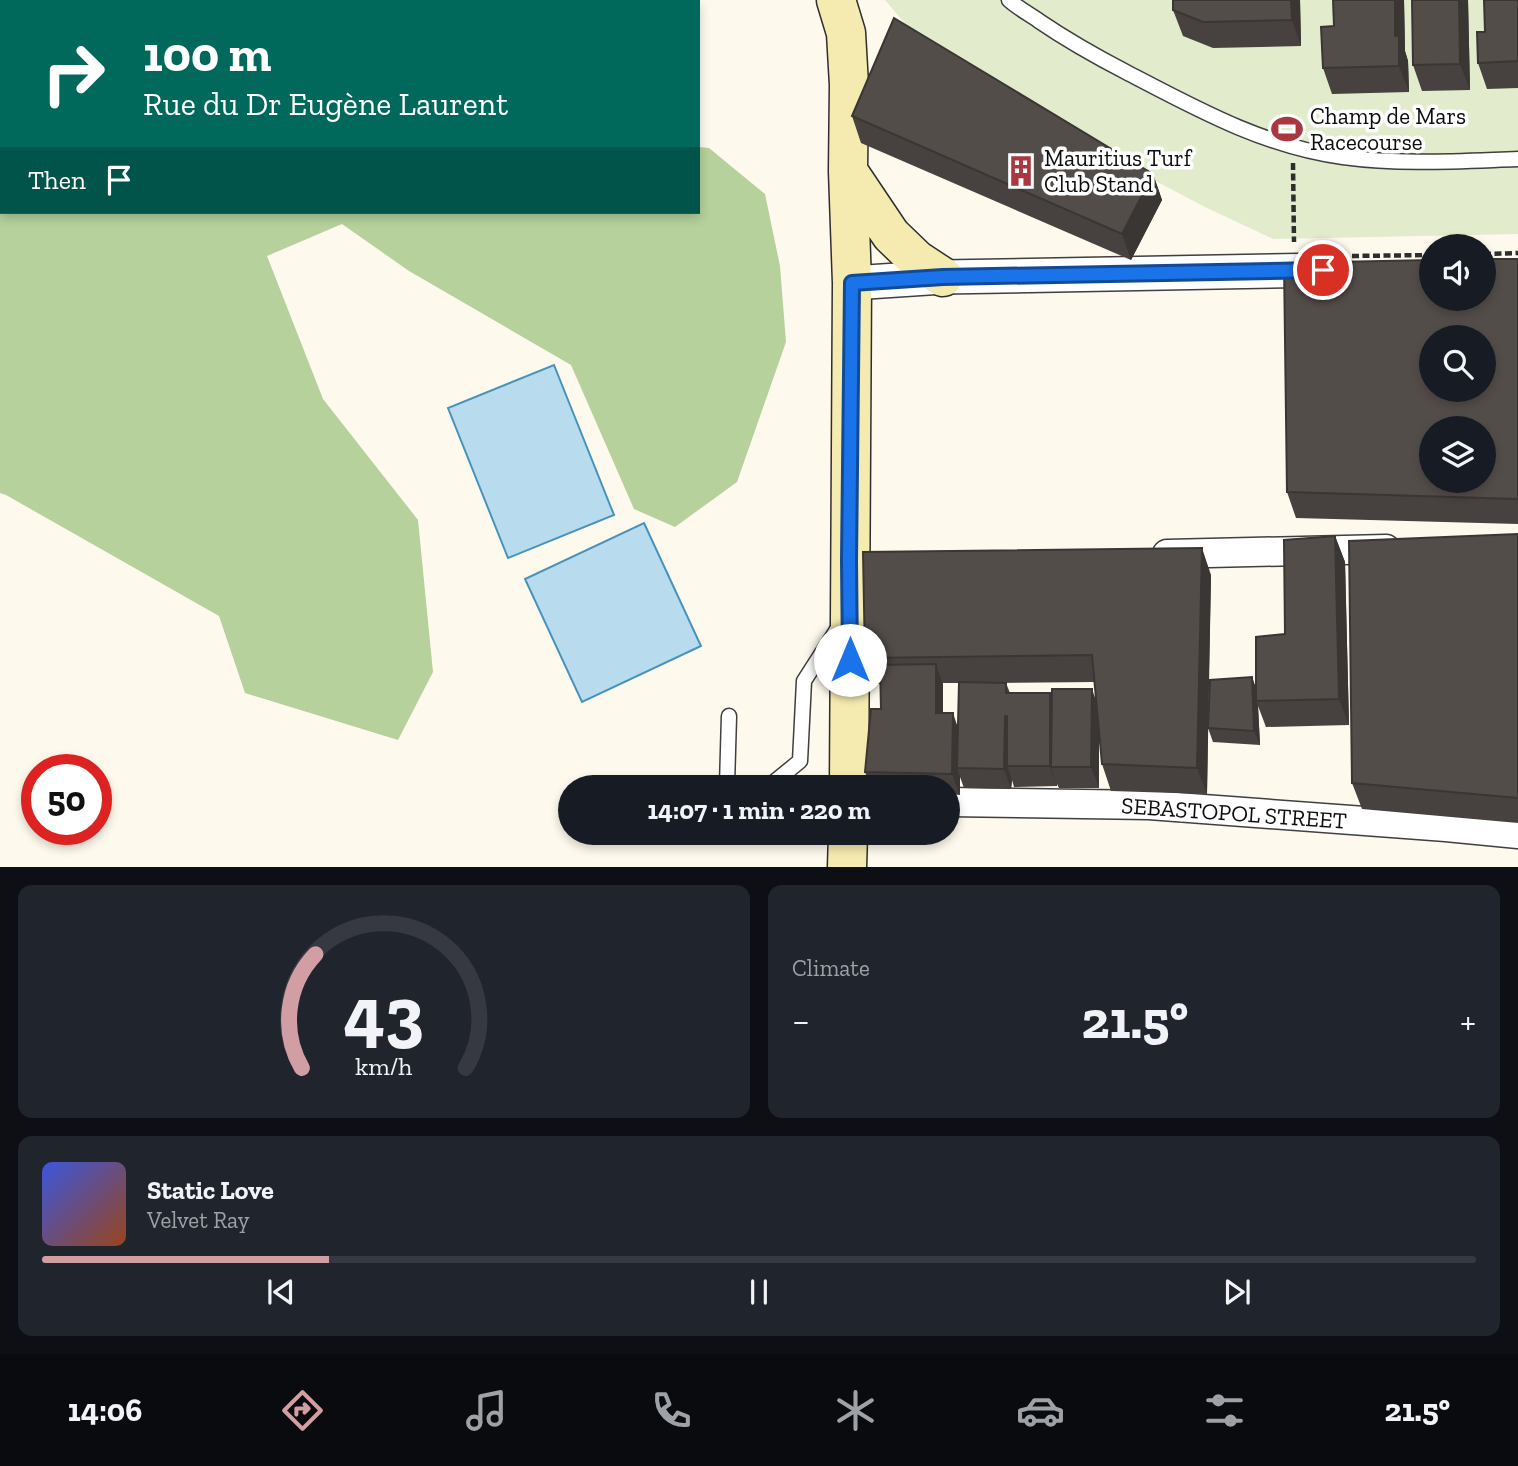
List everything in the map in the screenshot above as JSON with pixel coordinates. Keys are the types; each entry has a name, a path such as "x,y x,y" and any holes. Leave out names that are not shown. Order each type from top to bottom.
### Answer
{"main road":[{"path":"836,0 846,33 849,85 848,171 863,561 850,609 849,775"},
{"path":"848,171 891,235 917,260 943,277"},
{"path":"847,867 848,845"}],"street":[{"path":"852,283 943,277 1362,269"},
{"path":"1142,555 1406,548"},
{"name":"SEBASTOPOL STREET","path":"960,802 1149,805 1518,834"}],"lane":[{"path":"1009,0 1056,32 1145,82 1239,127 1293,148 1343,158 1417,162 1518,159"},
{"path":"783,775 800,761 804,681 850,609"},
{"path":"727,775 729,716"}],"path":[{"path":"1293,148 1294,243"},
{"path":"1496,254 1518,253"}],"green space":[{"name":"Champ de Mars Racecourse","path":"885,0 1518,0 1518,234 1273,239 1205,207 983,90 924,46"},
{"path":"700,147 709,148 765,194 780,266 786,342 737,482 675,527 634,509 571,365 409,271 342,224 267,256 323,399 418,520 433,672 398,740 245,693 219,616 0,493 0,214 700,214"}],"water":[{"path":"554,365 614,515 508,558 448,408"},
{"path":"644,523 701,646 582,702 525,579"}],"building":[{"path":"1173,0 1291,0 1292,20 1203,22 1173,10"},
{"path":"1333,0 1395,0 1395,36 1399,35 1399,66 1323,68 1321,27 1334,26"},
{"path":"1412,0 1459,0 1460,64 1413,65"},
{"path":"1484,0 1518,0 1518,61 1478,63 1477,32 1485,32"},
{"name":"Mauritius Turf Club Stand","path":"894,18 1153,174 1122,234 852,116"},
{"path":"1496,259 1518,259 1518,499 1287,492 1284,263 1419,260 1419,311 1496,311"},
{"path":"1518,534 1518,798 1352,783 1349,541"},
{"path":"1335,536 1339,699 1256,701 1256,637 1285,634 1284,540"},
{"path":"1202,548 1197,768 1102,764 1092,655 865,658 863,552"},
{"path":"936,664 936,713 953,713 952,774 865,772 871,709 881,709 880,665"},
{"path":"1252,677 1254,731 1208,728 1210,680"},
{"path":"959,682 1006,683 1006,693 1050,693 1050,766 1007,766 1005,716 1004,769 957,768"},
{"path":"1052,689 1092,689 1091,767 1051,767"}],"place":[{"name":"Champ de Mars Racecourse","path":"1287,129"},
{"name":"Mauritius Turf Club Stand","path":"1021,171"}],"route":[{"path":"850,660 852,283 943,277 1323,270"}]}
